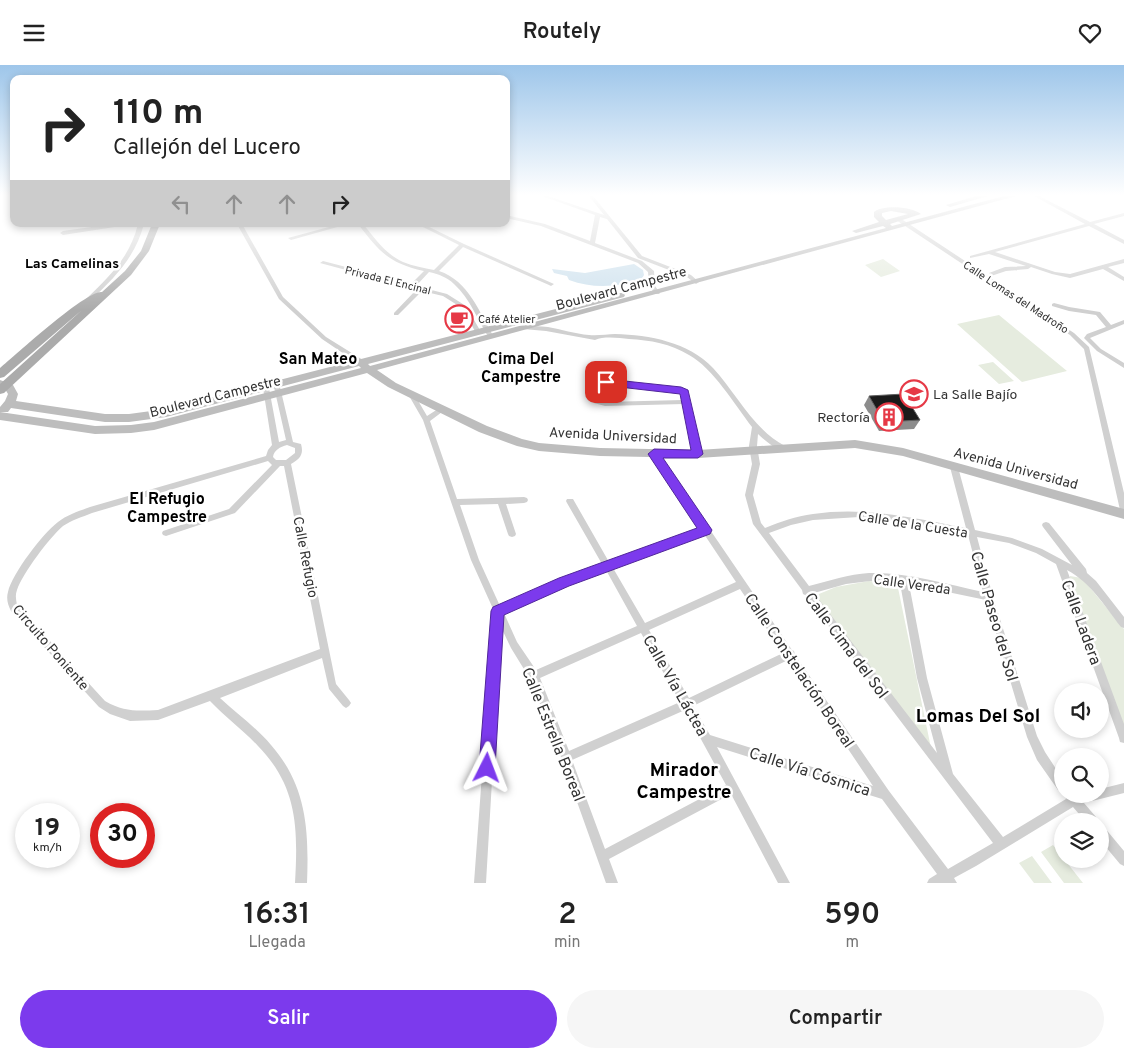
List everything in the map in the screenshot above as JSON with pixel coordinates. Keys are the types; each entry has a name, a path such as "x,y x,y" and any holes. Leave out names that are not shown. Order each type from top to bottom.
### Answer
{"main road":[{"path":"3,386 93,312 102,295 132,262 146,234"},
{"path":"0,374 87,301 102,295 137,262 153,234"}],"street":[{"path":"87,301 123,263 138,240 139,234"},
{"name":"Avenida Universidad","path":"244,234 281,298 324,338 364,366 411,394 501,437 520,443 592,451 654,454 754,451 836,444 869,445 1124,512"},
{"path":"291,238 306,234"},
{"path":"370,234 388,256 407,266 435,272 451,279 464,293 485,333"},
{"path":"440,234 551,284"},
{"path":"567,234 640,261 648,268 655,290"},
{"path":"592,244 594,234"},
{"path":"620,234 630,247 647,261 692,279"},
{"name":"Boulevard Campestre","path":"524,324 542,327 655,290 846,234"},
{"name":"Boulevard Campestre","path":"692,279 873,234"},
{"name":"Calle Lomas del Madroño","path":"921,234 1124,367"},
{"path":"972,257 1049,234"},
{"path":"1108,234 1124,243"},
{"path":"435,272 462,245"},
{"path":"619,254 630,247"},
{"path":"989,252 1070,276 1124,261"},
{"name":"Privada El Encinal","path":"323,263 422,288 452,298"},
{"path":"991,274 1010,268 1035,267"},
{"path":"1104,267 1124,279"},
{"path":"412,286 427,271"},
{"path":"396,314 422,288"},
{"name":"Boulevard Campestre","path":"0,415 95,429 131,429 184,419 272,391 485,333 655,290"},
{"path":"452,298 464,293"},
{"path":"452,298 464,307 485,333"},
{"path":"1054,305 1098,313 1110,328"},
{"path":"1124,322 1089,335 1085,340 1124,512"},
{"path":"542,327 590,337 646,343 663,347 706,365 762,436 770,443 782,448"},
{"name":"Boulevard Campestre","path":"364,366 485,333"},
{"path":"687,402 605,404 596,401 590,392 592,386 596,383 606,382 681,390 685,393 687,402 698,454"},
{"path":"0,415 12,397 3,386"},
{"path":"272,391 290,442"},
{"path":"272,391 276,446"},
{"name":"Boulevard Campestre","path":"9,404 98,417 129,418 166,413 272,391"},
{"name":"Calle Estrella Boreal","path":"411,394 426,420 475,560 514,645 534,677 566,757 612,883"},
{"path":"426,420 443,409"},
{"name":"Calle Cima del Sol","path":"756,427 753,438 756,465 749,495 753,515 762,532 1001,844"},
{"path":"166,533 232,511 282,463 292,461 299,453 298,446 290,442 276,446 270,451 270,458 282,463"},
{"name":"Calle Constelación Boreal","path":"654,454 885,795 949,879"},
{"name":"Circuito Poniente","path":"270,458 74,517 55,528 48,536 13,590 11,600 14,608 102,704 113,711 130,716 158,715 325,652"},
{"name":"Calle Refugio","path":"282,463 332,686 346,703"},
{"name":"Calle Paseo del Sol","path":"954,467 989,597 1032,737 1041,756 1054,775"},
{"path":"455,502 524,500"},
{"path":"501,501 512,534"},
{"name":"Calle Vía Láctea","path":"570,501 706,739 784,883"},
{"name":"Calle de la Cuesta","path":"762,532 813,517 858,514 894,518 971,532 1026,545 1087,577"},
{"path":"1046,525 1124,624"},
{"path":"480,883 498,611 564,582 706,530"},
{"name":"Calle Ladera","path":"1060,563 1124,738"},
{"name":"Calle Vereda","path":"806,591 831,583 872,577 989,597"},
{"path":"904,581 911,627 928,699 951,780"},
{"path":"534,677 642,627 742,584"},
{"path":"566,757 686,704 791,654"},
{"path":"211,696 267,748 286,775 300,808 302,824 301,883"},
{"name":"Calle Vía Cósmica","path":"706,739 885,795"},
{"path":"602,857 732,788"},
{"path":"1109,792 1124,788"},
{"path":"933,883 949,879 1062,803"},
{"path":"1076,803 1085,813"},
{"path":"1109,842 1124,860"}],"shaded area":[{"path":"883,259 900,271 881,277 865,265"},
{"path":"999,315 1067,371 1022,382 957,324"},
{"path":"993,362 1014,381 999,384 978,365"},
{"path":"1070,576 1082,578 1124,629 1124,727 1109,683"},
{"path":"869,581 897,583 931,748 814,596 836,587"},
{"path":"1053,845 1054,868 1071,868 1083,883 1064,883 1041,852"},
{"path":"1032,856 1052,883 1034,883 1019,863"}],"water":[{"path":"634,264 643,270 644,275 641,280 605,286 578,283 569,280 567,276 554,273 552,269 585,273"}],"building":[{"path":"904,394 920,420 884,422 869,396"}],"place":[{"name":"Café Atelier","path":"459,319"},
{"name":"La Salle Bajío","path":"914,394"},
{"name":"Rectoría","path":"889,417"}],"district":[{"name":"Las Camelinas","path":"72,263"},
{"name":"San Mateo","path":"318,358"},
{"name":"Cima Del Campestre","path":"521,367"},
{"name":"El Refugio Campestre","path":"167,507"},
{"name":"Lomas Del Sol","path":"978,715"},
{"name":"Mirador Campestre","path":"684,780"}],"route":[{"path":"487,768 494,645 498,611 579,576 609,567 706,530 654,454 698,454 685,393 681,390 606,382"}]}
